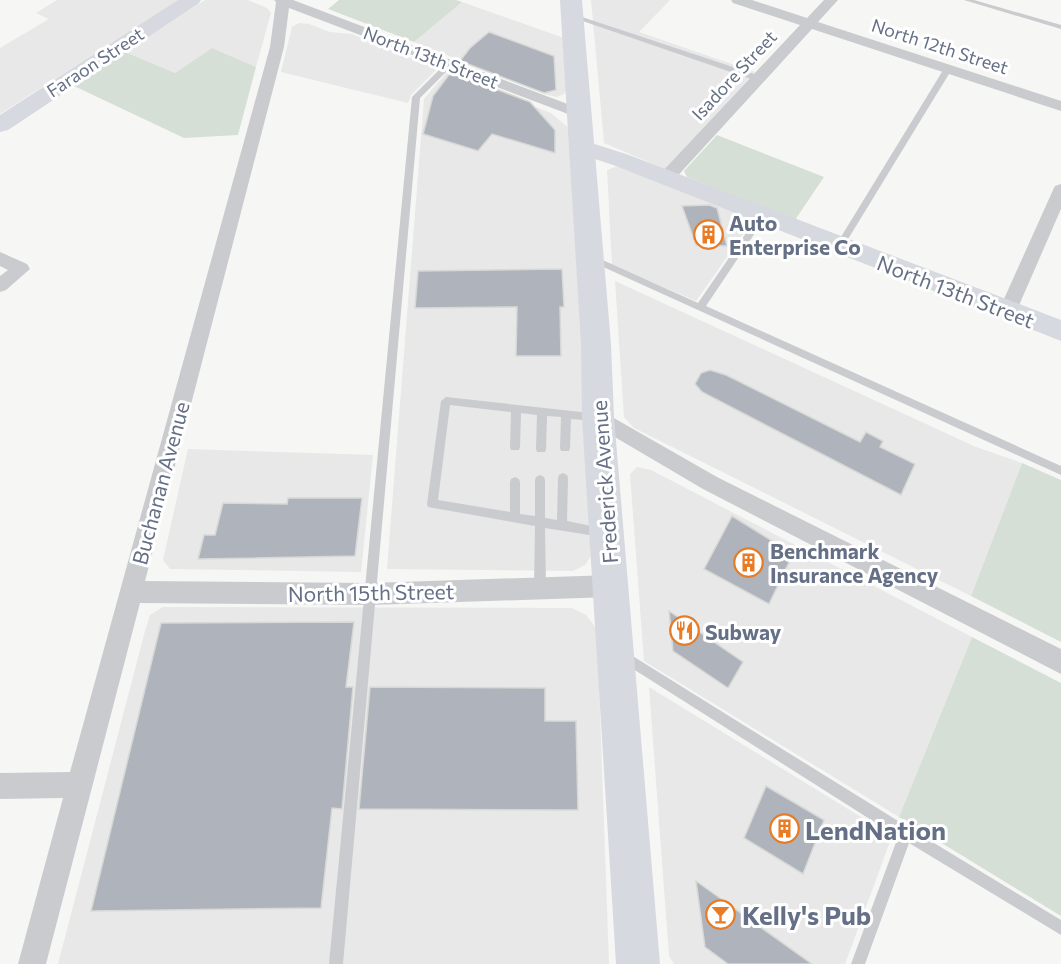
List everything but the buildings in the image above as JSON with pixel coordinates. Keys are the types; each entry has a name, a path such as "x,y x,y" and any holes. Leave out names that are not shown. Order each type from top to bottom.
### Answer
{"main road":[{"name":"Frederick Avenue","path":"572,8 581,114 598,417 638,964"}],"street":[{"name":"Faraon Street","path":"0,125 191,0"},
{"name":"North 13th Street","path":"282,0 581,114"},
{"name":"Buchanan Avenue","path":"32,964 277,47 282,0"},
{"name":"North 12th Street","path":"738,0 1061,106"},
{"name":"Isadore Street","path":"666,178 831,0"},
{"name":"North 13th Street","path":"582,147 1061,331"},
{"path":"1008,310 1061,190"},
{"path":"0,258 21,269 0,285"},
{"path":"598,417 710,483 1061,662"},
{"name":"North 15th Street","path":"130,592 370,594 611,586"},
{"path":"0,786 79,785"}],"lane":[{"path":"968,0 1061,27"},
{"path":"572,8 757,78"},
{"path":"336,964 416,97 449,65"},
{"path":"839,247 948,69"},
{"path":"700,307 762,216"},
{"path":"590,258 1061,471"},
{"path":"598,417 542,413 446,401 432,504 607,532"},
{"path":"515,447 516,409"},
{"path":"541,449 542,413"},
{"path":"565,448 566,415"},
{"path":"562,525 563,478"},
{"path":"540,480 540,588"},
{"path":"515,482 515,517"},
{"path":"615,651 906,834 1061,928"},
{"path":"858,964 906,834"}],"shaded area":[{"path":"57,0 179,0 0,114 0,48 49,19 36,13"},
{"path":"205,0 248,0 267,8 271,13 256,67 212,48 175,73 125,52"},
{"path":"339,0 456,0 462,2 414,42 328,9"},
{"path":"591,0 670,0 639,32 755,72 665,169 604,143"},
{"path":"462,2 564,38 567,89 564,94 557,97 548,95 414,42"},
{"path":"299,23 309,24 330,32 352,34 437,69 411,95 408,103 281,72 292,27"},
{"path":"212,48 256,67 238,135 184,138 74,86 125,52 175,73"},
{"path":"446,73 551,113 569,128 586,397 591,556 585,565 573,571 387,569 424,99"},
{"path":"717,135 824,177 795,220 687,177 684,171"},
{"path":"615,167 627,168 753,220 696,301 612,265 607,170"},
{"path":"615,281 976,447 1022,463 971,596 634,428 624,417"},
{"path":"188,449 373,455 361,572 170,569 163,560"},
{"path":"1022,463 1061,480 1061,642 971,596"},
{"path":"637,467 651,470 972,637 899,817 644,661 630,474"},
{"path":"163,607 572,608 586,615 597,629 609,964 58,964 145,631 150,615"},
{"path":"972,637 1061,683 1061,916 899,817"},
{"path":"649,687 892,836 845,964 674,964 669,956"}],"place":[{"name":"Auto Enterprise Co","path":"708,234"},
{"name":"Benchmark Insurance Agency","path":"749,562"},
{"name":"Subway","path":"684,631"},
{"name":"LendNation","path":"784,829"},
{"name":"Kelly's Pub","path":"721,914"}]}
